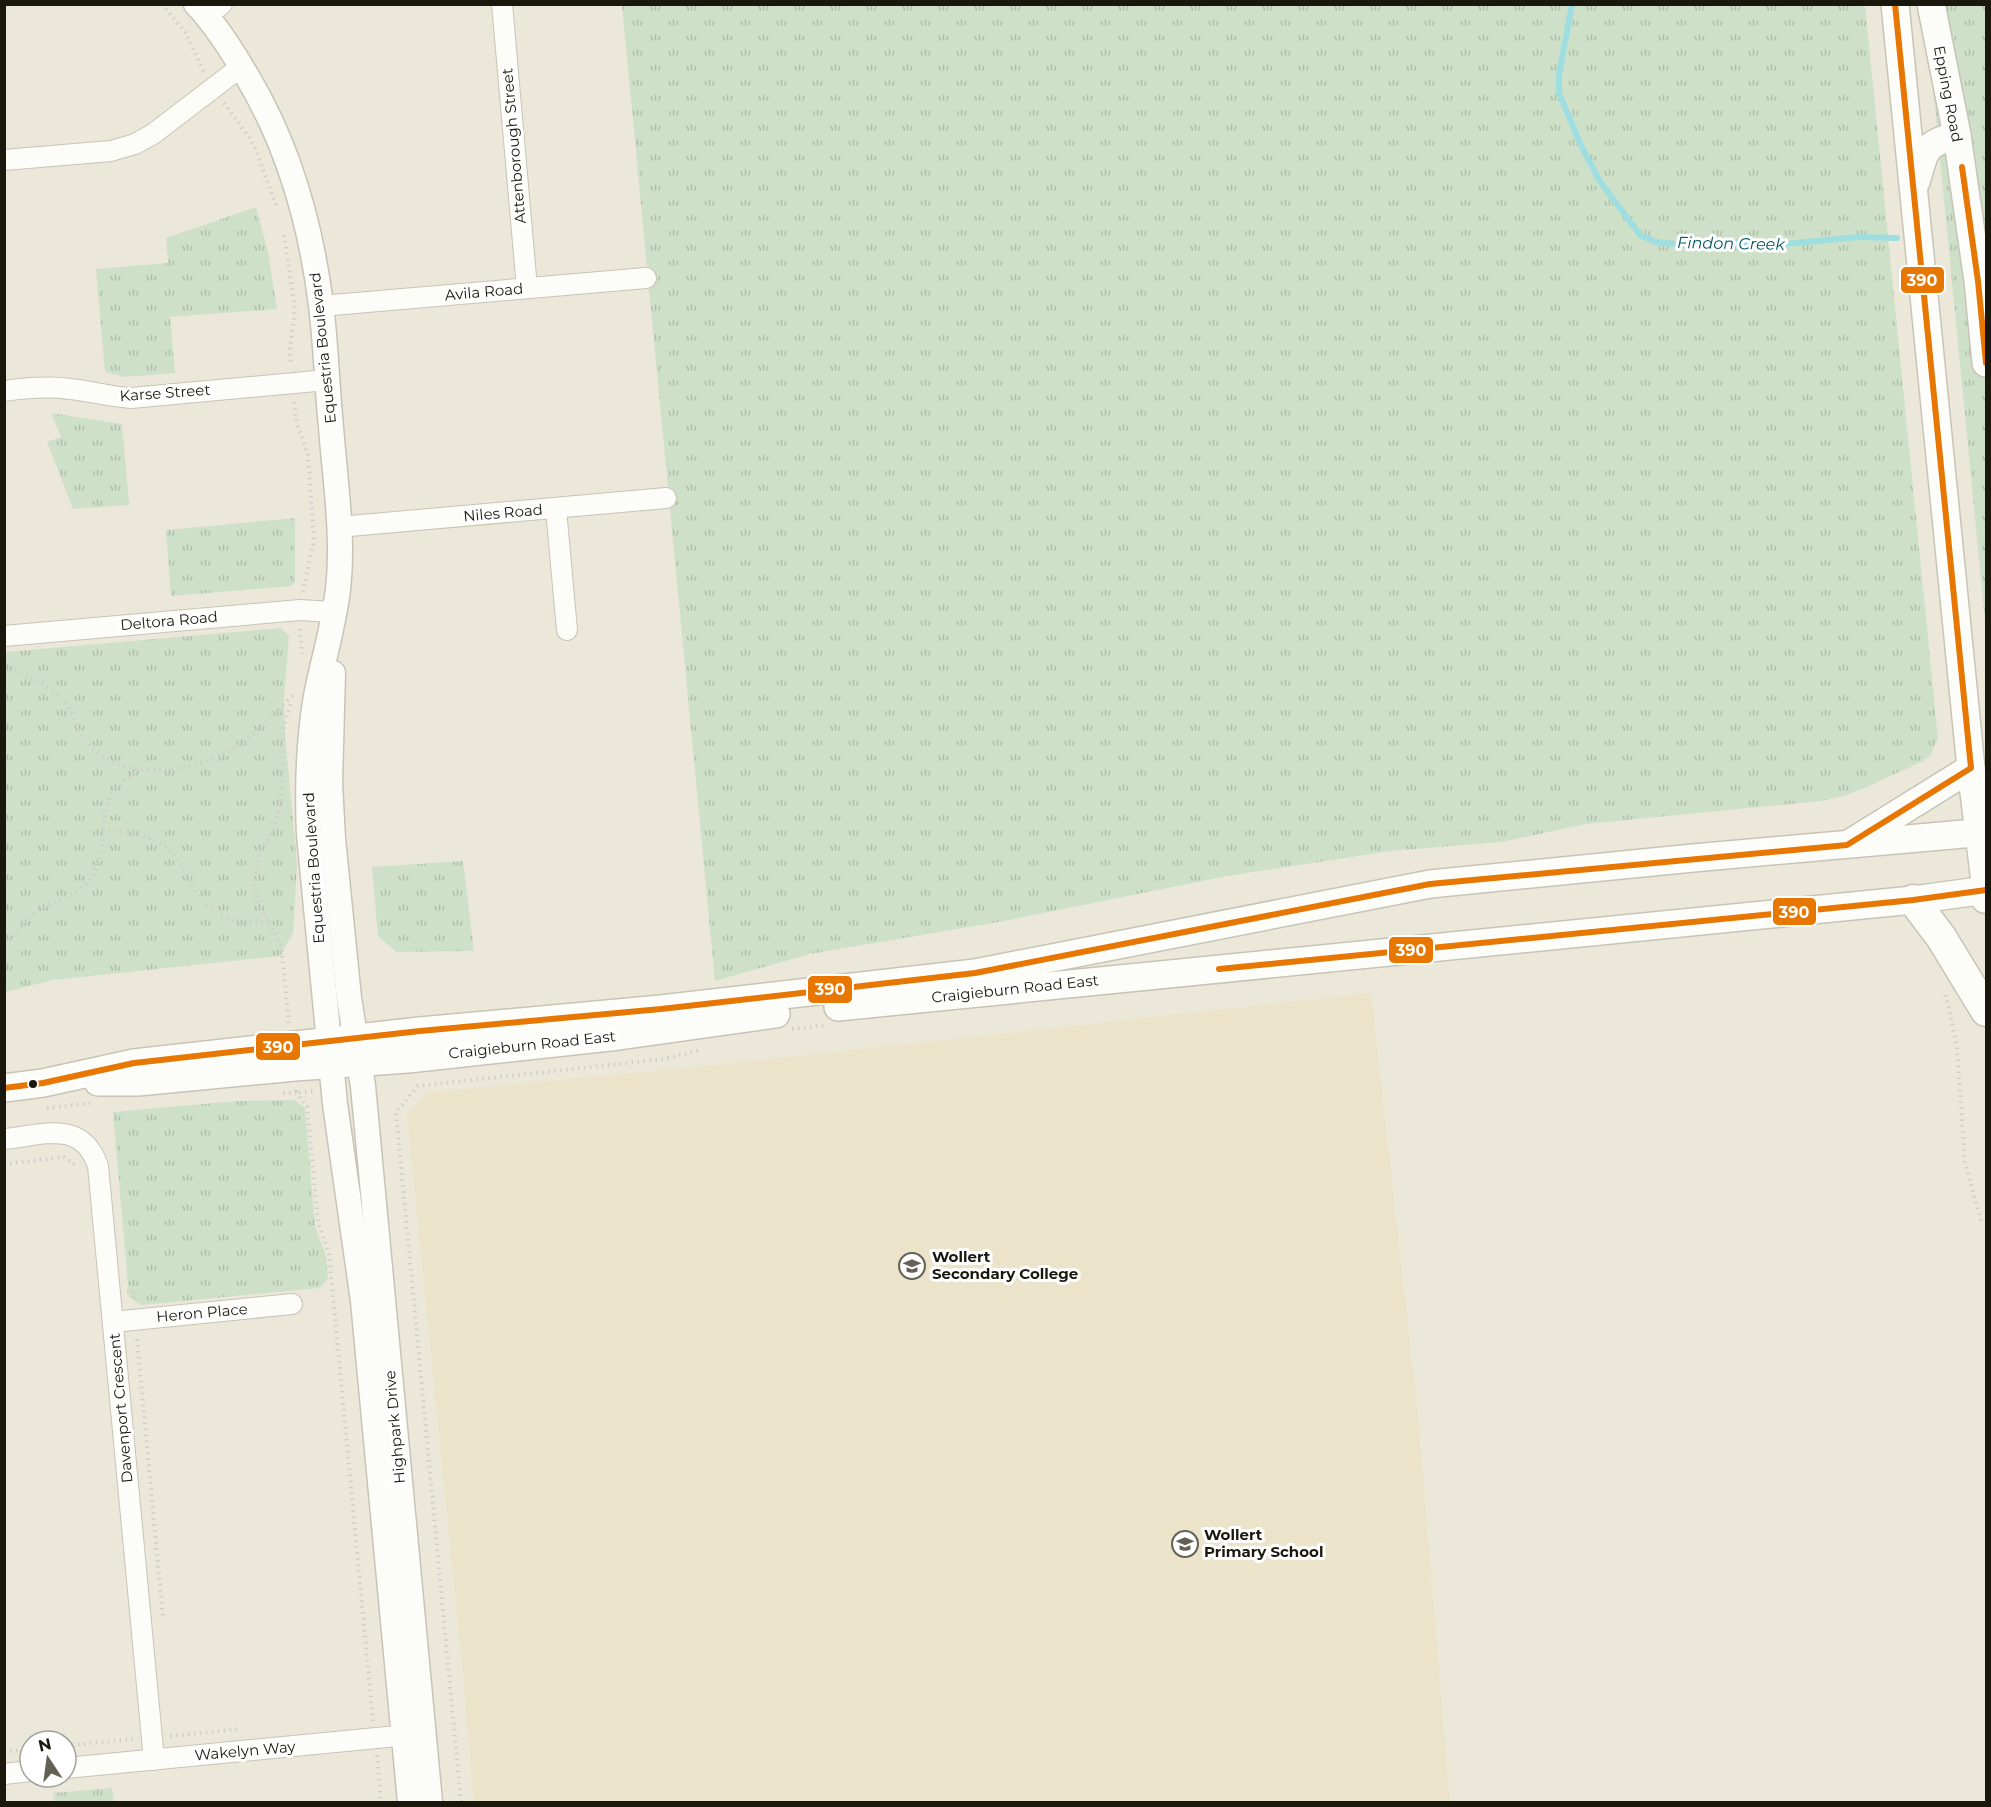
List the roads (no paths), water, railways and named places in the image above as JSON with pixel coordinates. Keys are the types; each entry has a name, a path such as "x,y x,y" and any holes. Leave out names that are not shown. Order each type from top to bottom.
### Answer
{"main road":[{"path":"1895,4 1971,768 1983,832 1986,893"},
{"name":"Epping Road","path":"1931,4 1957,135 1978,281 1986,363"},
{"path":"1914,189 1927,149 1940,140 1957,135"},
{"path":"1847,845 1971,768"},
{"name":"Craigieburn Road East","path":"4,1088 43,1083 134,1063 295,1069 344,1052 593,1014 661,1009 975,973 1430,884 1983,832"},
{"name":"Craigieburn Road East","path":"344,1052 619,1036 798,1011 1986,893"},
{"path":"1913,900 1941,937 1986,1011"}],"street":[{"name":"Attenborough Street","path":"502,4 527,288"},
{"name":"Equestria Boulevard","path":"208,8 265,108 281,145 297,188 308,229 321,306 339,527 339,573 334,612 316,697 310,742 307,800 344,1052"},
{"path":"4,160 123,148 153,134 242,66"},
{"name":"Avila Road","path":"321,306 646,278"},
{"name":"Karse Street","path":"4,391 47,387 70,388 113,397 131,398 327,380"},
{"name":"Niles Road","path":"339,527 666,498"},
{"path":"556,509 567,630"},
{"name":"Deltora Road","path":"5,634 300,610 334,612"},
{"name":"Highpark Drive","path":"344,1052 363,1086 414,1735 410,1803"},
{"name":"Davenport Crescent","path":"4,1138 69,1133 84,1142 94,1155 100,1176 154,1760"},
{"name":"Heron Place","path":"112,1322 292,1305"},
{"name":"Highpark Drive","path":"414,1735 430,1803"},
{"name":"Wakelyn Way","path":"78,1767 414,1735"}],"waterway":[{"name":"Findon Creek","path":"1572,4 1559,75 1559,93 1580,143 1599,180 1640,235 1656,242 1684,245 1740,242 1765,246 1858,237 1897,238"}],"place":[{"name":"Wollert Secondary College","path":"912,1266"},
{"name":"Wollert Primary School","path":"1185,1544"}]}
